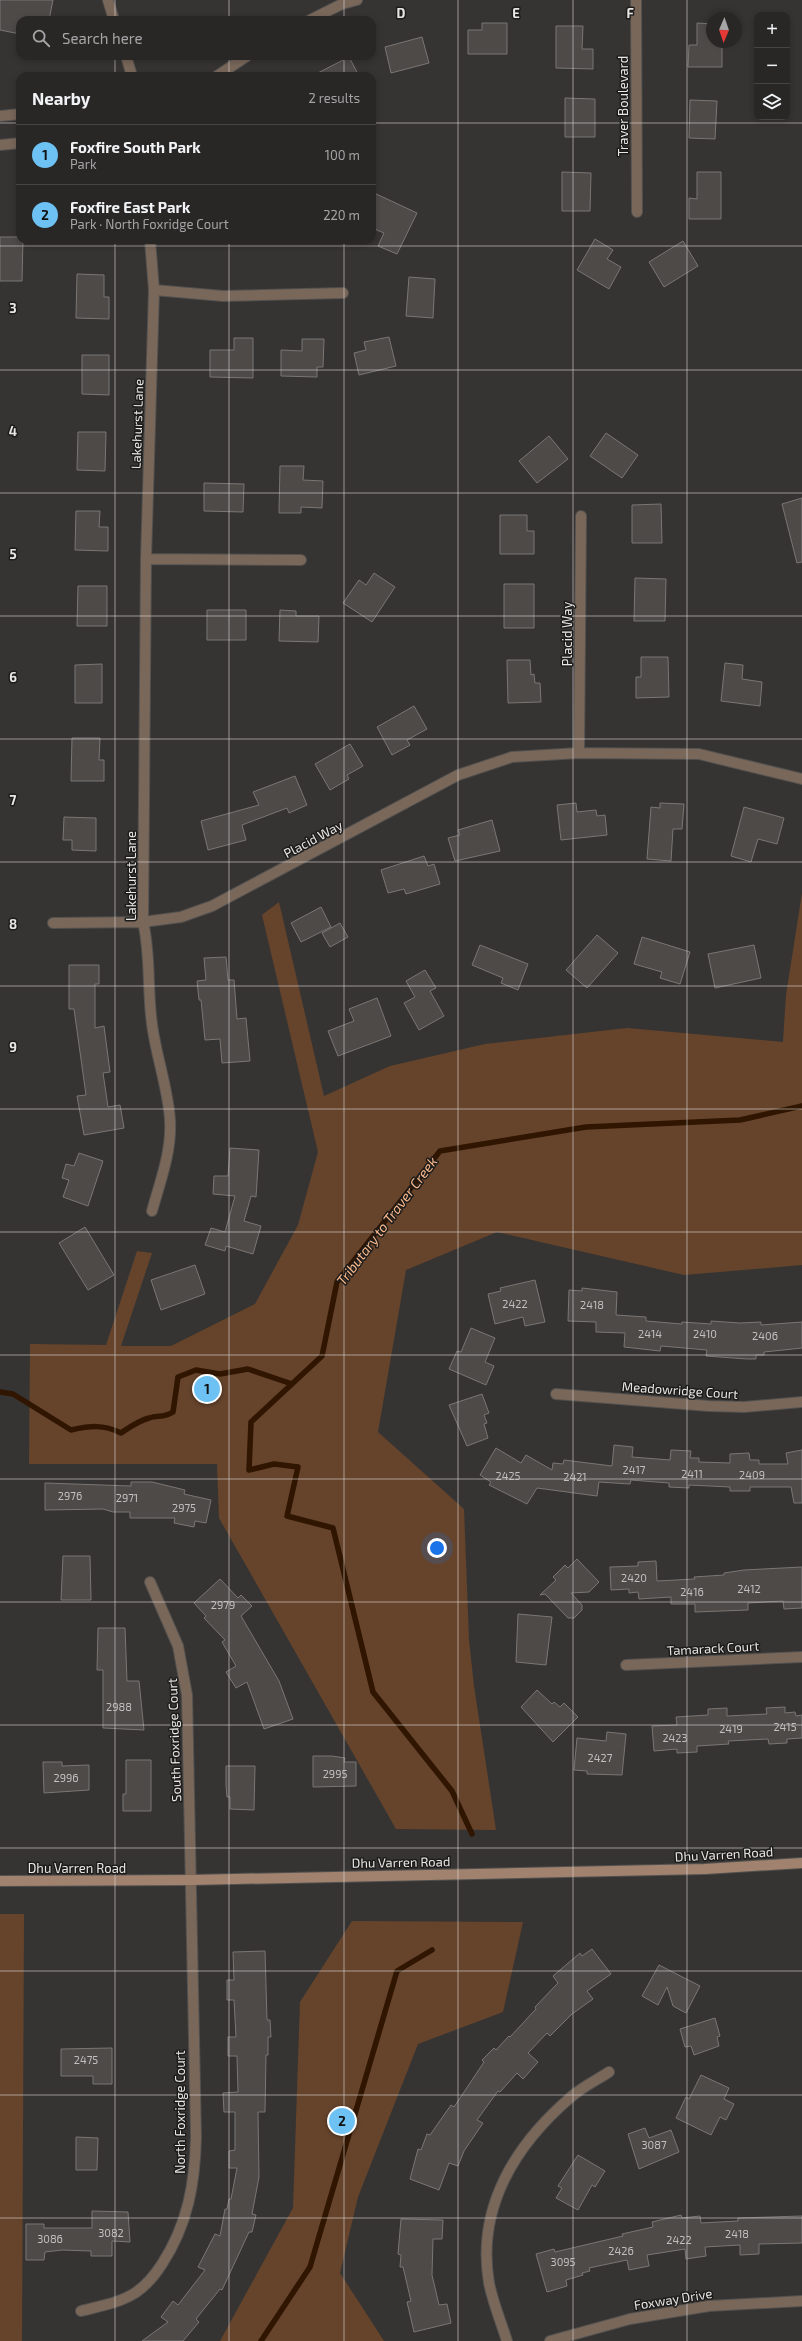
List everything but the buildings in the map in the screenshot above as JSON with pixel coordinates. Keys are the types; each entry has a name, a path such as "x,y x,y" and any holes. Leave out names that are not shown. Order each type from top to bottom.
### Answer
{"main road":[{"name":"Dhu Varren Road","path":"0,1881 191,1880 705,1869 802,1863"}],"street":[{"path":"108,0 113,16"},
{"path":"318,16 342,4 356,0"},
{"name":"Traver Boulevard","path":"636,0 637,212"},
{"path":"127,60 131,72"},
{"path":"223,72 241,60"},
{"path":"0,116 16,114"},
{"path":"0,145 16,143"},
{"name":"Lakehurst Lane","path":"150,244 154,290 146,559 143,922 148,940 148,976 152,1025 170,1119 169,1147 152,1211"},
{"path":"154,290 223,296 343,293"},
{"name":"Placid Way","path":"579,753 581,516"},
{"path":"146,559 301,560"},
{"name":"Placid Way","path":"53,923 143,922 181,917 212,906 458,775 512,757 579,753 699,754 802,779"},
{"name":"Meadowridge Court","path":"556,1394 709,1406 744,1407 802,1402"},
{"name":"South Foxridge Court","path":"150,1582 178,1646 185,1678 191,1880"},
{"name":"Tamarack Court","path":"626,1665 802,1657"},
{"name":"North Foxridge Court","path":"81,2311 128,2297 150,2280 180,2233 190,2200 196,2143 191,1880"},
{"path":"507,2341 489,2283 487,2264 489,2232 496,2200 510,2164 534,2132 572,2096 609,2072"},
{"name":"Foxway Drive","path":"550,2341 630,2319 708,2306 802,2301"}],"shaded area":[{"path":"802,893 802,1265 684,1275 497,1232 406,1270 378,1432 464,1509 469,1640 474,1686 496,1830 396,1829 219,1518 217,1464 29,1464 30,1344 106,1345 137,1251 152,1253 121,1346 171,1346 255,1304 298,1225 318,1152 262,915 279,902 324,1096 390,1066 485,1044 627,1028 783,1042 786,995"},
{"path":"0,1914 24,1914 22,2341 0,2341"},
{"path":"352,1921 523,1922 503,2012 418,2044 358,2197 340,2273 384,2341 220,2341 293,2208 300,2002"}],"waterway":[{"name":"Tributary to Traver Creek","path":"472,1834 452,1791 373,1692 333,1528 287,1516 298,1467 274,1464 249,1470 251,1422 322,1356 337,1282 440,1151 586,1127 740,1120 802,1106"},
{"path":"0,1392 13,1394 71,1430 102,1427 121,1433 141,1421 152,1417 167,1415 173,1412 178,1377 196,1370 220,1374 248,1369 292,1384"},
{"name":"Tributary to Traver Creek","path":"261,2341 310,2267 397,1971 432,1950"}],"place":[{"name":"Foxfire South Park","path":"207,1389"},
{"name":"Foxfire East Park","path":"342,2121"}]}
